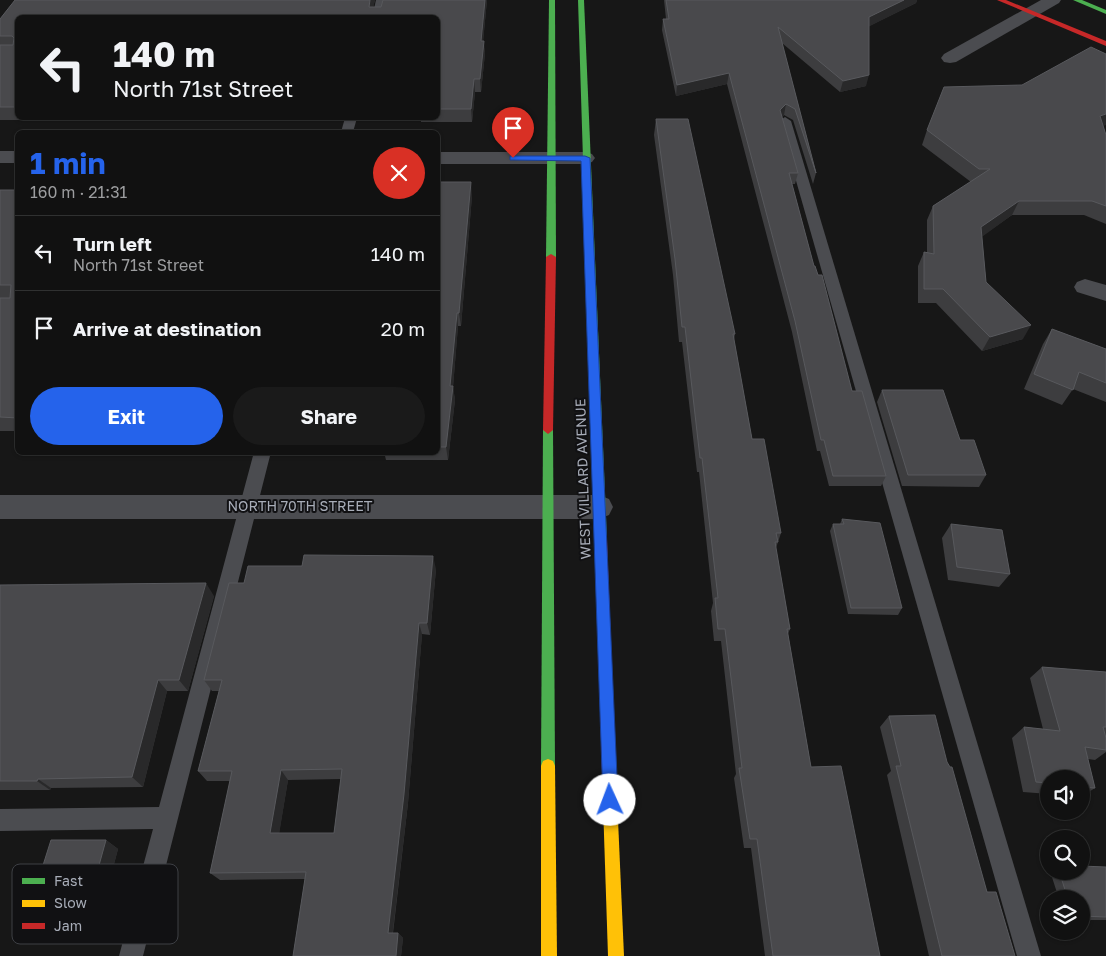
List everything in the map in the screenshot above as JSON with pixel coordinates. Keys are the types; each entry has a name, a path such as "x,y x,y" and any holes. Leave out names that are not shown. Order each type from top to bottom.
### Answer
{"street":[{"path":"549,956 547,507 553,158 552,0"},
{"name":"WEST VILLARD AVENUE","path":"581,0 585,158 616,956"},
{"path":"1000,0 1106,44"},
{"path":"950,58 1053,0"},
{"path":"1076,0 1106,12"},
{"path":"0,157 15,157"},
{"path":"440,158 585,158"},
{"name":"NORTH 70TH STREET","path":"0,507 599,507"}],"lane":[{"path":"378,15 381,0"},
{"path":"785,121 1029,956"},
{"path":"155,864 262,455"},
{"path":"0,820 167,818"}],"building":[{"path":"15,0 370,0 369,7 381,7 383,0 485,0 481,41 484,41 480,79 474,79 471,109 440,109 440,15 15,15 15,107 0,107 0,45 13,45 14,38 12,36 0,36 0,19"},
{"path":"666,0 904,0 869,17 869,75 843,81 778,27 816,173 795,109 786,104 780,110 798,173 789,173 814,266 818,275 822,275 852,391 862,391 886,476 833,476 824,440 821,440 795,321 729,73 677,85 663,19 669,19"},
{"path":"1091,47 1106,54 1106,114 1100,116 1106,135 1106,206 1092,201 1019,201 981,227 986,282 1031,325 990,337 943,289 924,289 924,252 934,254 933,206 990,169 979,169 927,130 944,87 1022,85"},
{"path":"656,119 688,119 735,334 733,334 752,439 764,439 781,533 776,533 778,542 775,542 790,629 787,629 811,767 841,766 880,956 773,956 757,839 750,839 739,768 742,768 725,629 718,629 715,598 718,598 702,458 700,458 685,327 682,327"},
{"path":"440,182 471,182 450,386 453,386 446,447 440,447"},
{"path":"0,190 15,190 15,418 0,417 0,298 10,298 11,285 0,285"},
{"path":"1052,329 1106,349 1106,383 1079,372 1073,390 1034,374"},
{"path":"882,390 943,390 960,440 974,440 986,475 908,475"},
{"path":"842,519 880,523 902,608 851,608 833,524 844,524"},
{"path":"951,524 1002,530 1010,574 957,567"},
{"path":"304,555 433,556 427,623 419,623 404,794 388,933 398,933 396,956 293,956 306,872 210,873 232,771 198,771 222,680 204,680 229,583 244,583 248,566 302,566","holes":["342,769 334,833 270,833 281,770"]},
{"path":"206,583 179,680 158,680 132,777 0,781 0,585"},
{"path":"1042,667 1106,672 1106,727 1103,727 1106,738 1106,750 1085,747 1095,788 1090,788 1090,770 1040,770 1040,782 1036,782 1024,727 1060,731"},
{"path":"935,715 947,762 952,767 987,892 996,892 1015,956 942,956 896,766 901,766 889,716"},
{"path":"51,840 106,840 99,864 43,864"},
{"path":"1090,866 1106,867 1106,917 1090,916 1090,890 1065,890 1062,880 1090,880"}],"traffic: fast":[{"path":"551,257 552,0"},
{"path":"581,0 601,540"},
{"path":"1076,0 1106,12"},
{"path":"548,430 548,766"}],"traffic: slow":[{"path":"548,766 549,956"},
{"path":"609,774 616,956"}],"traffic: jam":[{"path":"1000,0 1106,44"},
{"path":"548,430 551,257"},
{"path":"601,540 609,774"}],"route":[{"path":"513,158 585,158 610,800"}]}
